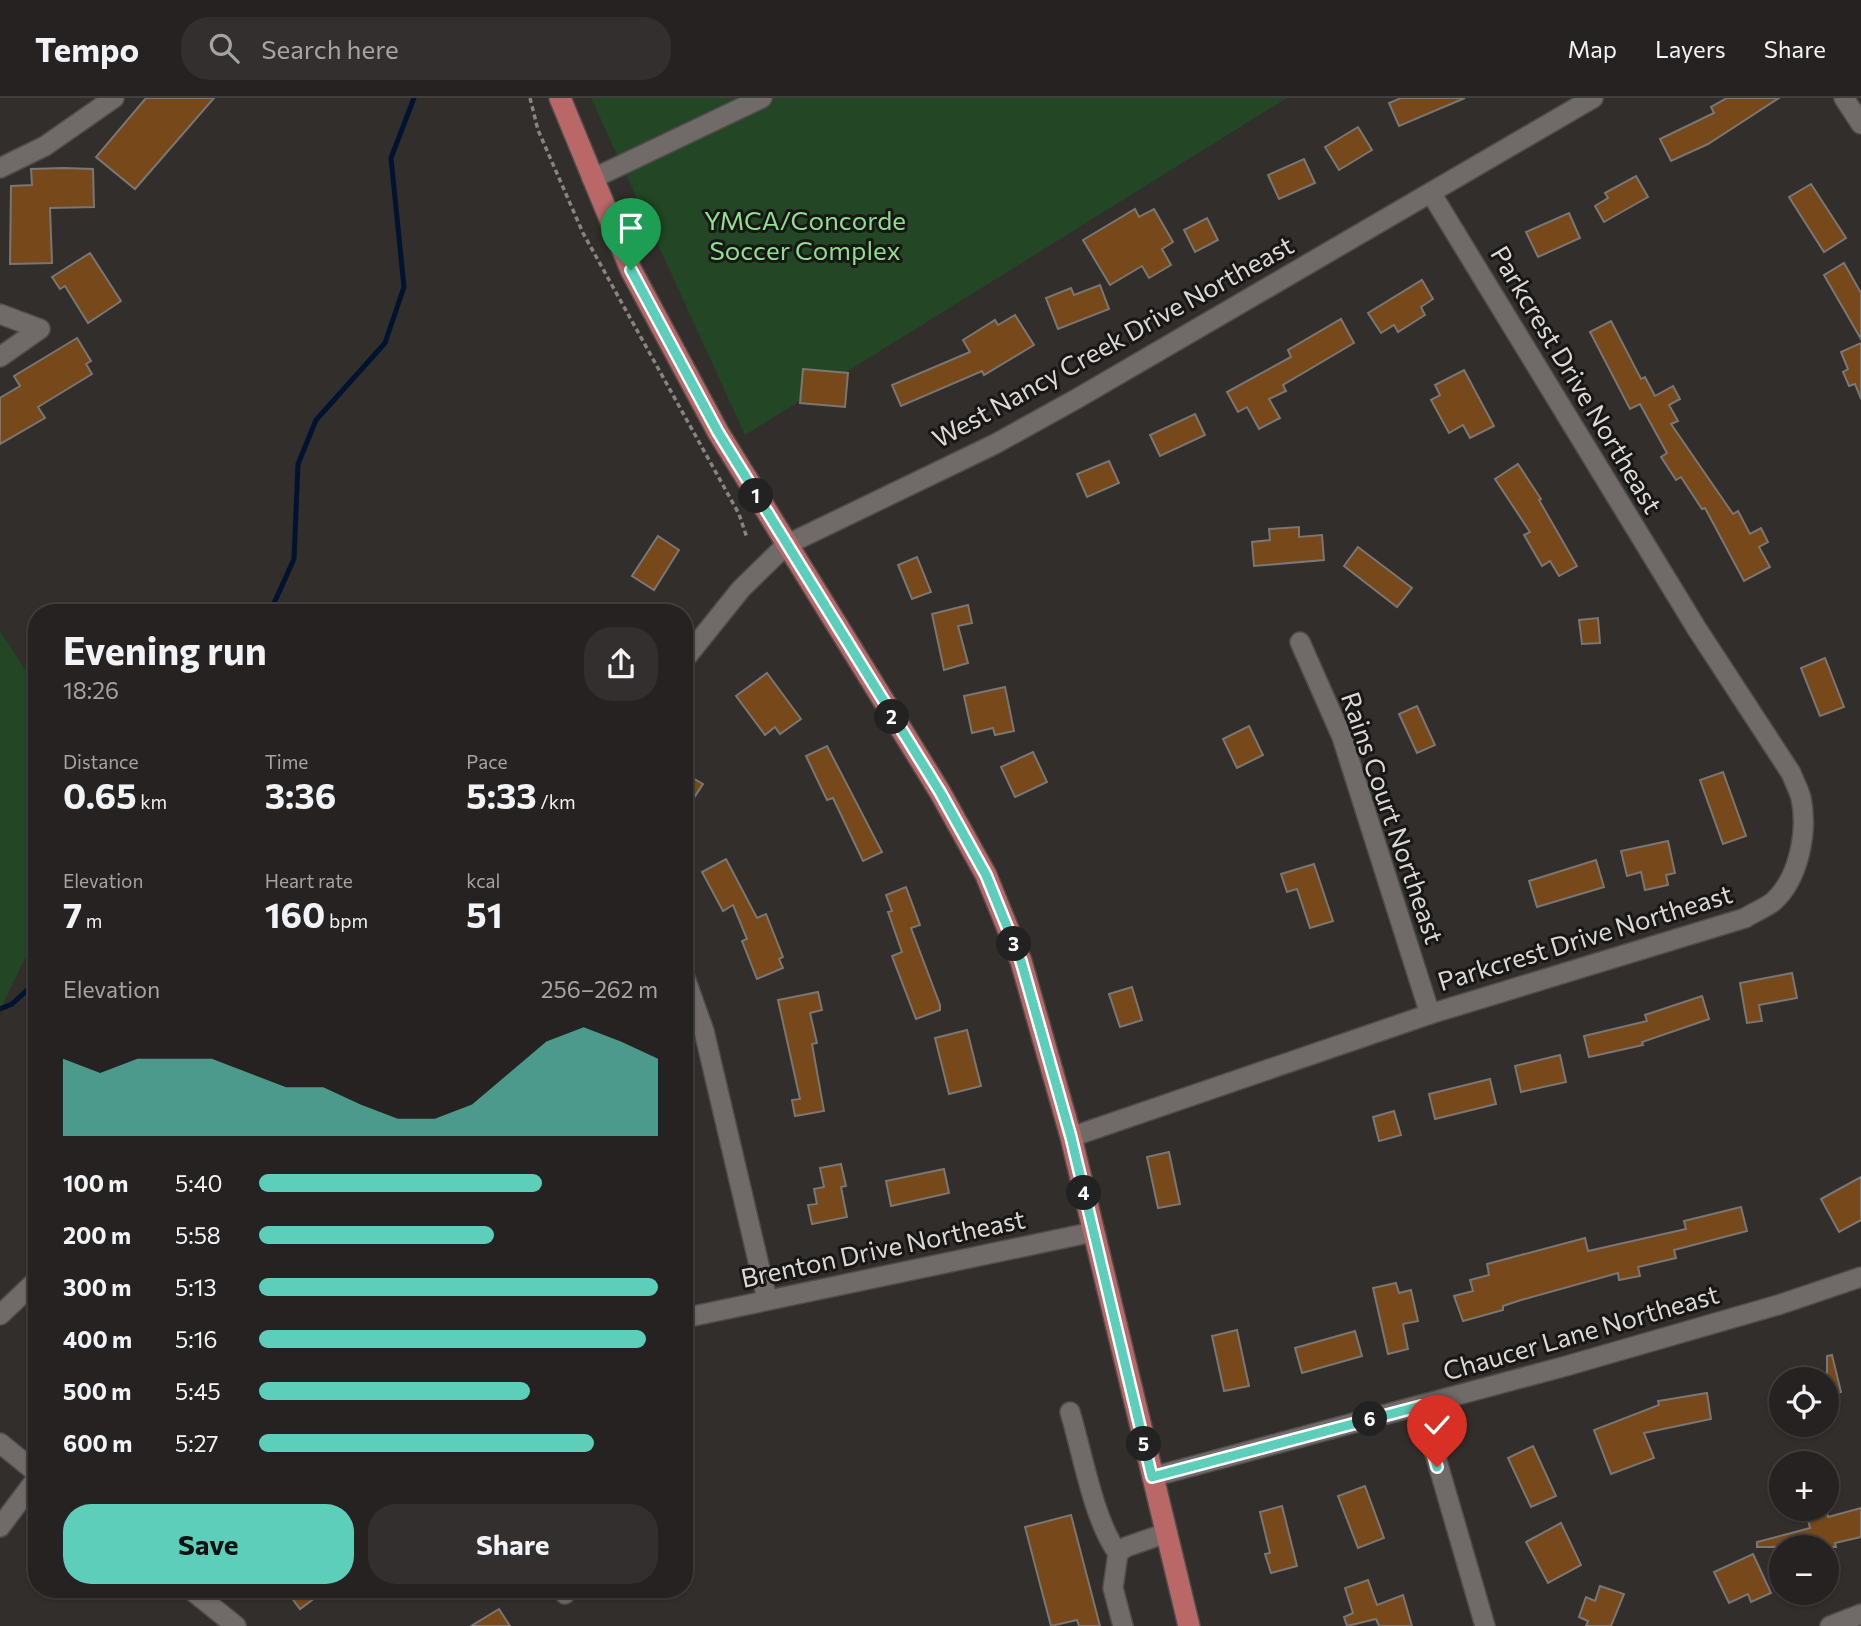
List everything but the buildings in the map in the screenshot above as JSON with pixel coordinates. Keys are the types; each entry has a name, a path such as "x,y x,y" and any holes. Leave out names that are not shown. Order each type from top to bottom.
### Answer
{"main road":[{"path":"560,98 631,270 718,432 940,792 986,875 1021,961 1071,1137 1189,1626"}],"street":[{"path":"0,168 45,146 114,98"},
{"path":"592,179 762,98"},
{"name":"West Nancy Creek Drive Northeast","path":"693,649 741,589 786,545 1007,438 1593,98"},
{"path":"1844,98 1861,124"},
{"name":"Parkcrest Drive Northeast","path":"1071,1137 1430,1014 1745,918 1773,901 1789,882 1798,856 1802,828 1801,798 1791,773 1697,629 1431,193"},
{"path":"0,314 40,329 0,357"},
{"name":"Rains Court Northeast","path":"1300,642 1342,737 1430,1014"},
{"path":"693,1000 704,1031 767,1299"},
{"name":"Brenton Drive Northeast","path":"693,1316 1093,1232"},
{"name":"Chaucer Lane Northeast","path":"1152,1477 1421,1406 1778,1305 1861,1277"},
{"path":"0,1315 28,1289"},
{"path":"1421,1406 1485,1626"},
{"path":"1070,1412 1108,1541 1118,1553"},
{"path":"0,1443 28,1466"},
{"path":"0,1527 28,1490"},
{"path":"1123,1626 1113,1588 1118,1553 1126,1547 1166,1533"},
{"path":"201,1598 236,1626"},
{"path":"1830,1626 1861,1614"}],"path":[{"path":"530,98 538,130 583,233 738,514 747,538"}],"green space":[{"name":"YMCA/Concorde Soccer Complex","path":"591,98 1287,98 745,435"},
{"path":"0,631 28,674 28,957 0,1010"}],"waterway":[{"path":"274,604 294,559 298,464 316,420 385,343 404,287 391,158 414,98"},
{"path":"0,1009 12,1004 28,989"}],"route":[{"path":"631,270 718,432 940,792 986,875 1021,961 1071,1137 1152,1477 1421,1406 1437,1467"}]}
